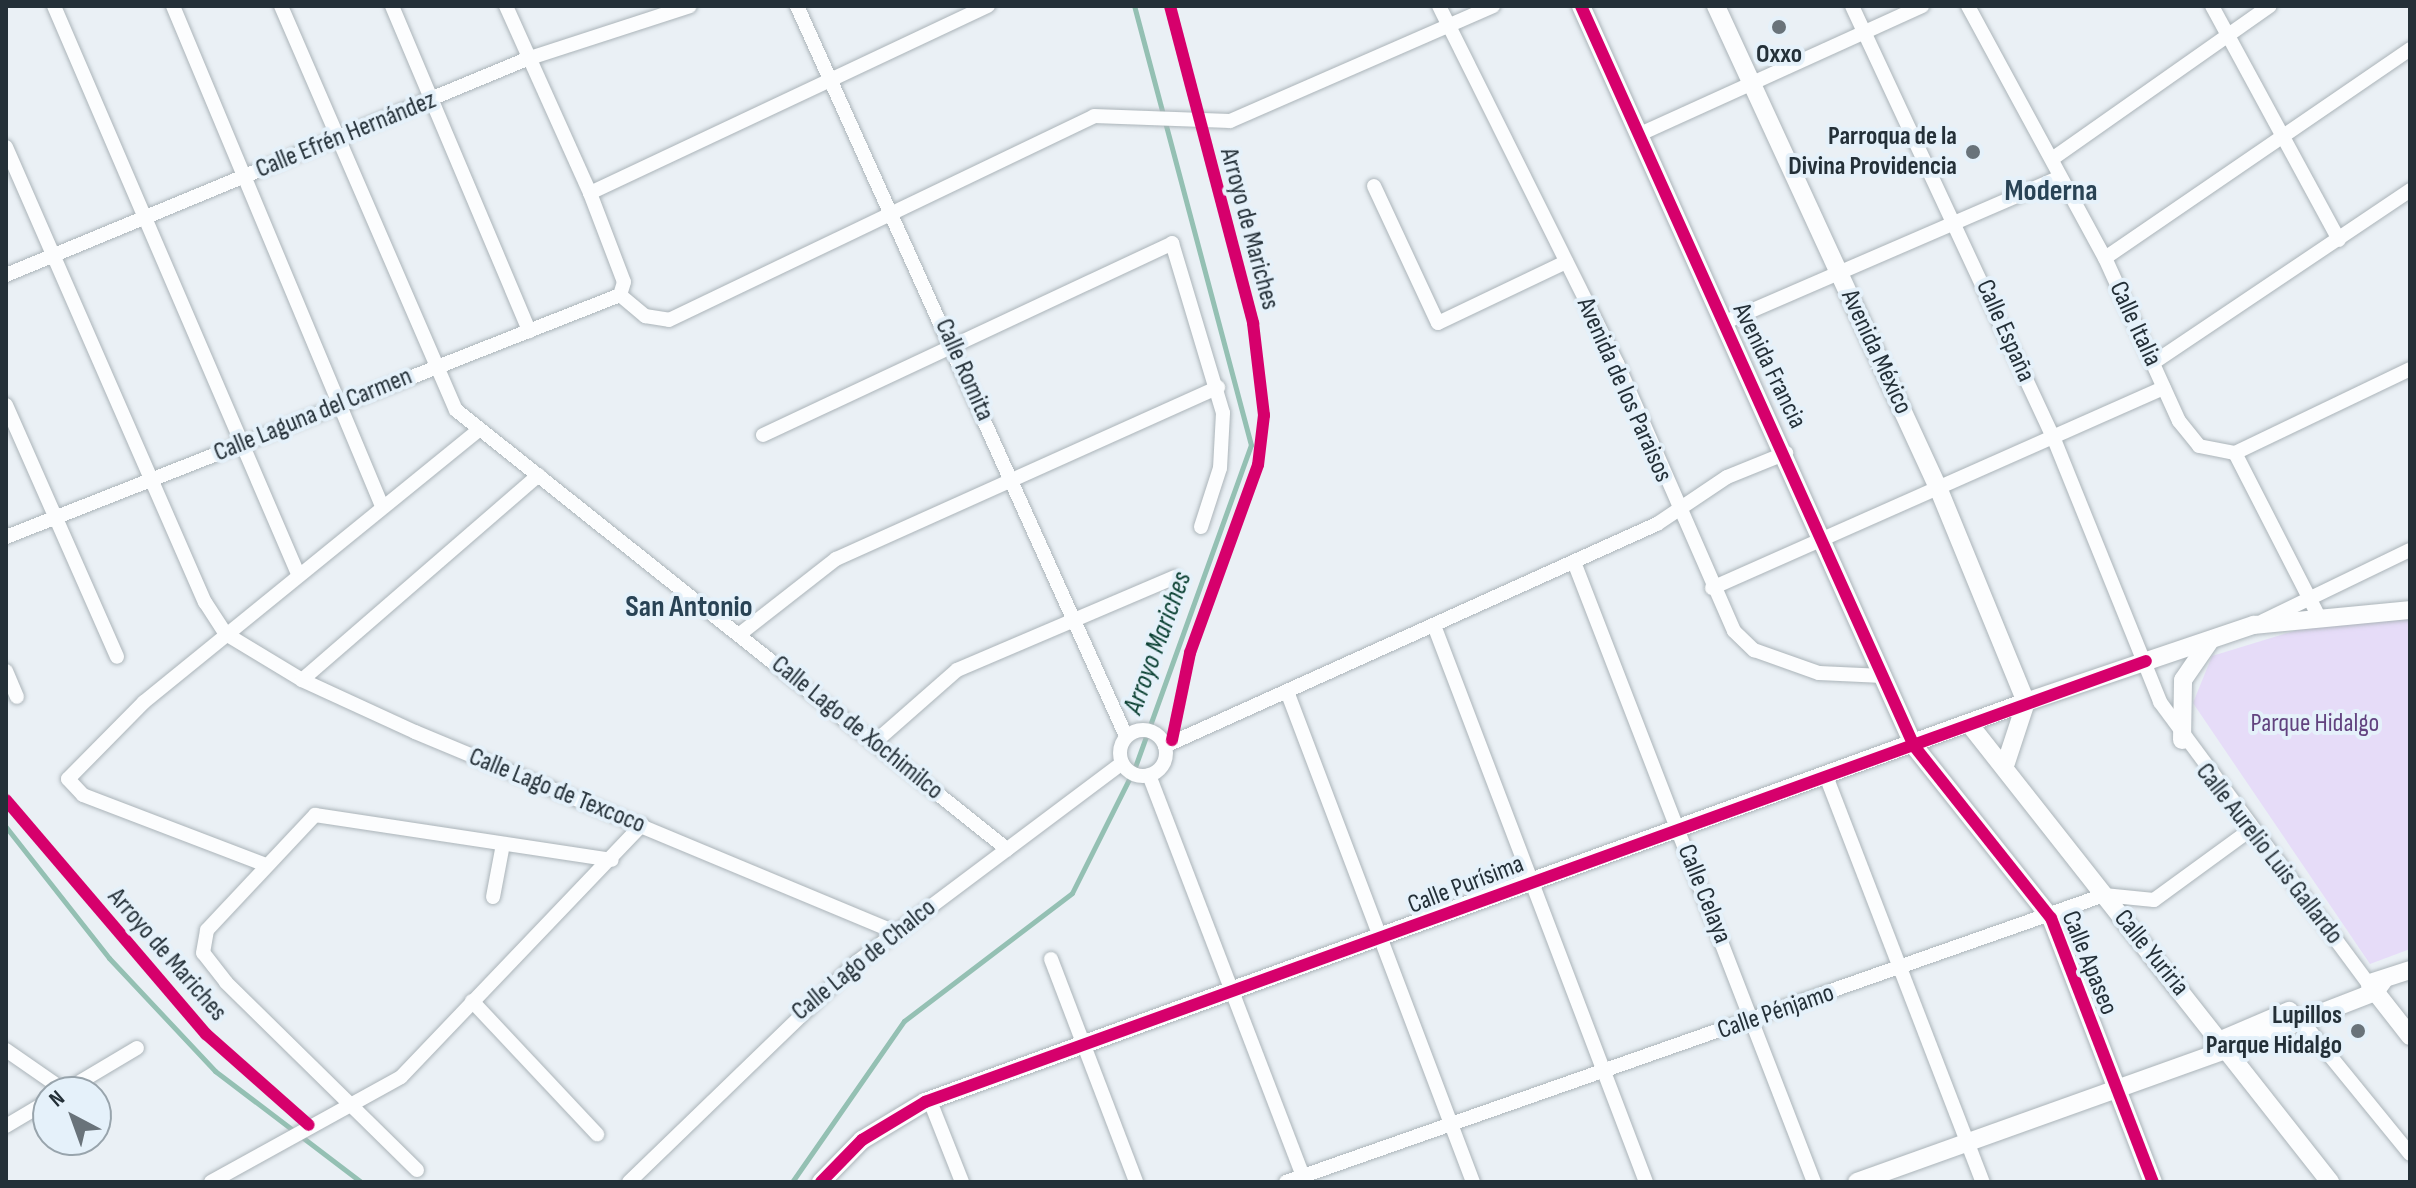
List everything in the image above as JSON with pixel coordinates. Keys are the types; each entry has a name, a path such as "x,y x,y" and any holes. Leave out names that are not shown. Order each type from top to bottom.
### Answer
{"street":[{"path":"54,6 147,214 298,574"},
{"path":"173,6 382,506"},
{"name":"Calle Lago de Xochimilco","path":"281,6 340,138 432,368 456,410 1007,849"},
{"path":"392,6 529,331"},
{"path":"506,6 527,59 590,193 624,282 620,295 645,316 669,320 1094,116 1191,125 1230,121 1493,6"},
{"name":"Calle Efrén Hernández","path":"6,275 527,59 690,6"},
{"name":"Calle Romita","path":"797,6 835,81 1126,736"},
{"path":"590,193 835,81 988,6"},
{"name":"Avenida de los Paraisos","path":"1439,6 1566,262 1734,631 1754,650 1819,673 1883,676"},
{"name":"Avenida Francia","path":"1581,6 1723,323 1786,453 1914,746"},
{"name":"Avenida México","path":"1716,6 1939,490 2026,702"},
{"name":"Calle España","path":"1852,6 1956,223 2054,439 2146,661"},
{"path":"1638,135 1922,6"},
{"name":"Calle Italia","path":"1968,6 2105,258 2164,388 2199,446 2235,453"},
{"path":"2212,6 2339,240"},
{"path":"2052,159 2270,6"},
{"path":"2105,258 2410,49"},
{"path":"6,147 151,480 226,634"},
{"path":"1723,323 1841,276 2060,177"},
{"path":"1374,186 1438,323 1566,262"},
{"path":"2153,363 2410,190"},
{"path":"763,435 955,348 1172,243 1218,387 1224,443 1201,527"},
{"name":"Calle Laguna del Carmen","path":"6,537 339,401 620,295"},
{"path":"2319,617 2313,598 2235,453 2410,369"},
{"path":"740,634 836,559 1218,387"},
{"path":"1712,588 1825,541 2164,388"},
{"path":"6,405 117,657"},
{"path":"266,865 69,786 89,755 226,634 479,430"},
{"path":"1163,741 1288,694 1435,628 1678,512 1727,477 1786,453"},
{"path":"302,680 539,475"},
{"path":"2254,625 2410,550"},
{"name":"Calle Celaya","path":"1574,562 1754,1019 1814,1182"},
{"path":"875,742 957,670 1175,577"},
{"name":"Calle Purísima","path":"821,1182 876,1129 930,1101 1380,941 1677,829 1914,746 2026,702 2254,625 2410,610"},
{"path":"1435,628 1646,1182"},
{"name":"Calle Lago de Texcoco","path":"226,634 302,680 895,932"},
{"path":"2182,740 2183,680 2217,635"},
{"name":"Calle Aurelio Luis Gallardo","path":"2146,661 2182,740 2375,985 2410,1036"},
{"path":"6,671 17,697"},
{"path":"1288,694 1473,1182"},
{"path":"2006,763 2026,702"},
{"name":"Calle Yuriria","path":"1970,725 2006,763 2104,895 2224,1043 2330,1182"},
{"path":"1163,741 1143,729 1126,736 1122,765 1145,776 1304,1179"},
{"path":"1145,776 1165,761 1163,741"},
{"name":"Calle Apaseo","path":"1914,746 2051,918 2153,1182"},
{"name":"Calle Lago de Chalco","path":"629,1182 747,1060 895,932 1122,765"},
{"path":"1826,776 1983,1182"},
{"path":"417,1170 348,1107 203,953 207,930 315,815 612,860"},
{"path":"211,1182 401,1077 612,860 642,825"},
{"path":"2104,895 2138,902 2174,893 2250,830"},
{"path":"493,897 503,844"},
{"name":"Calle Pénjamo","path":"1286,1182 1304,1179 1449,1122 2051,918 2104,895"},
{"path":"1051,959 1136,1182"},
{"path":"2224,1043 2300,1019 2410,970"},
{"path":"1857,1182 2375,985"},
{"path":"472,1001 597,1134"},
{"path":"2300,1019 2410,1154"},
{"path":"89,1076 137,1048"},
{"path":"6,1050 43,1076"},
{"path":"930,1101 962,1182"},
{"path":"6,1126 32,1111"}],"green space":[{"name":"Parque Hidalgo","path":"2410,610 2410,949 2370,964 2193,703 2212,656 2304,628"}],"waterway":[{"name":"Arroyo Mariches","path":"792,1182 904,1021 1072,893 1135,767 1251,445 1134,6"},
{"name":"Arroyo Mariches","path":"6,827 109,958 215,1071 361,1182"}],"cycle path":[{"name":"Arroyo de Mariches","path":"1170,6 1253,323 1264,415 1258,465 1190,653 1172,740"},
{"path":"1581,6 1914,746 2051,918 2153,1182"},
{"path":"821,1182 862,1140 925,1102 2146,661"},
{"name":"Arroyo de Mariches","path":"6,800 206,1034 309,1125"}],"place":[{"name":"Oxxo","path":"1779,27"},
{"name":"Parroqua de la Divina Providencia","path":"1973,152"},
{"name":"Lupillos Parque Hidalgo","path":"2358,1031"}],"district":[{"name":"Moderna","path":"2051,191"},
{"name":"San Antonio","path":"689,607"}]}
